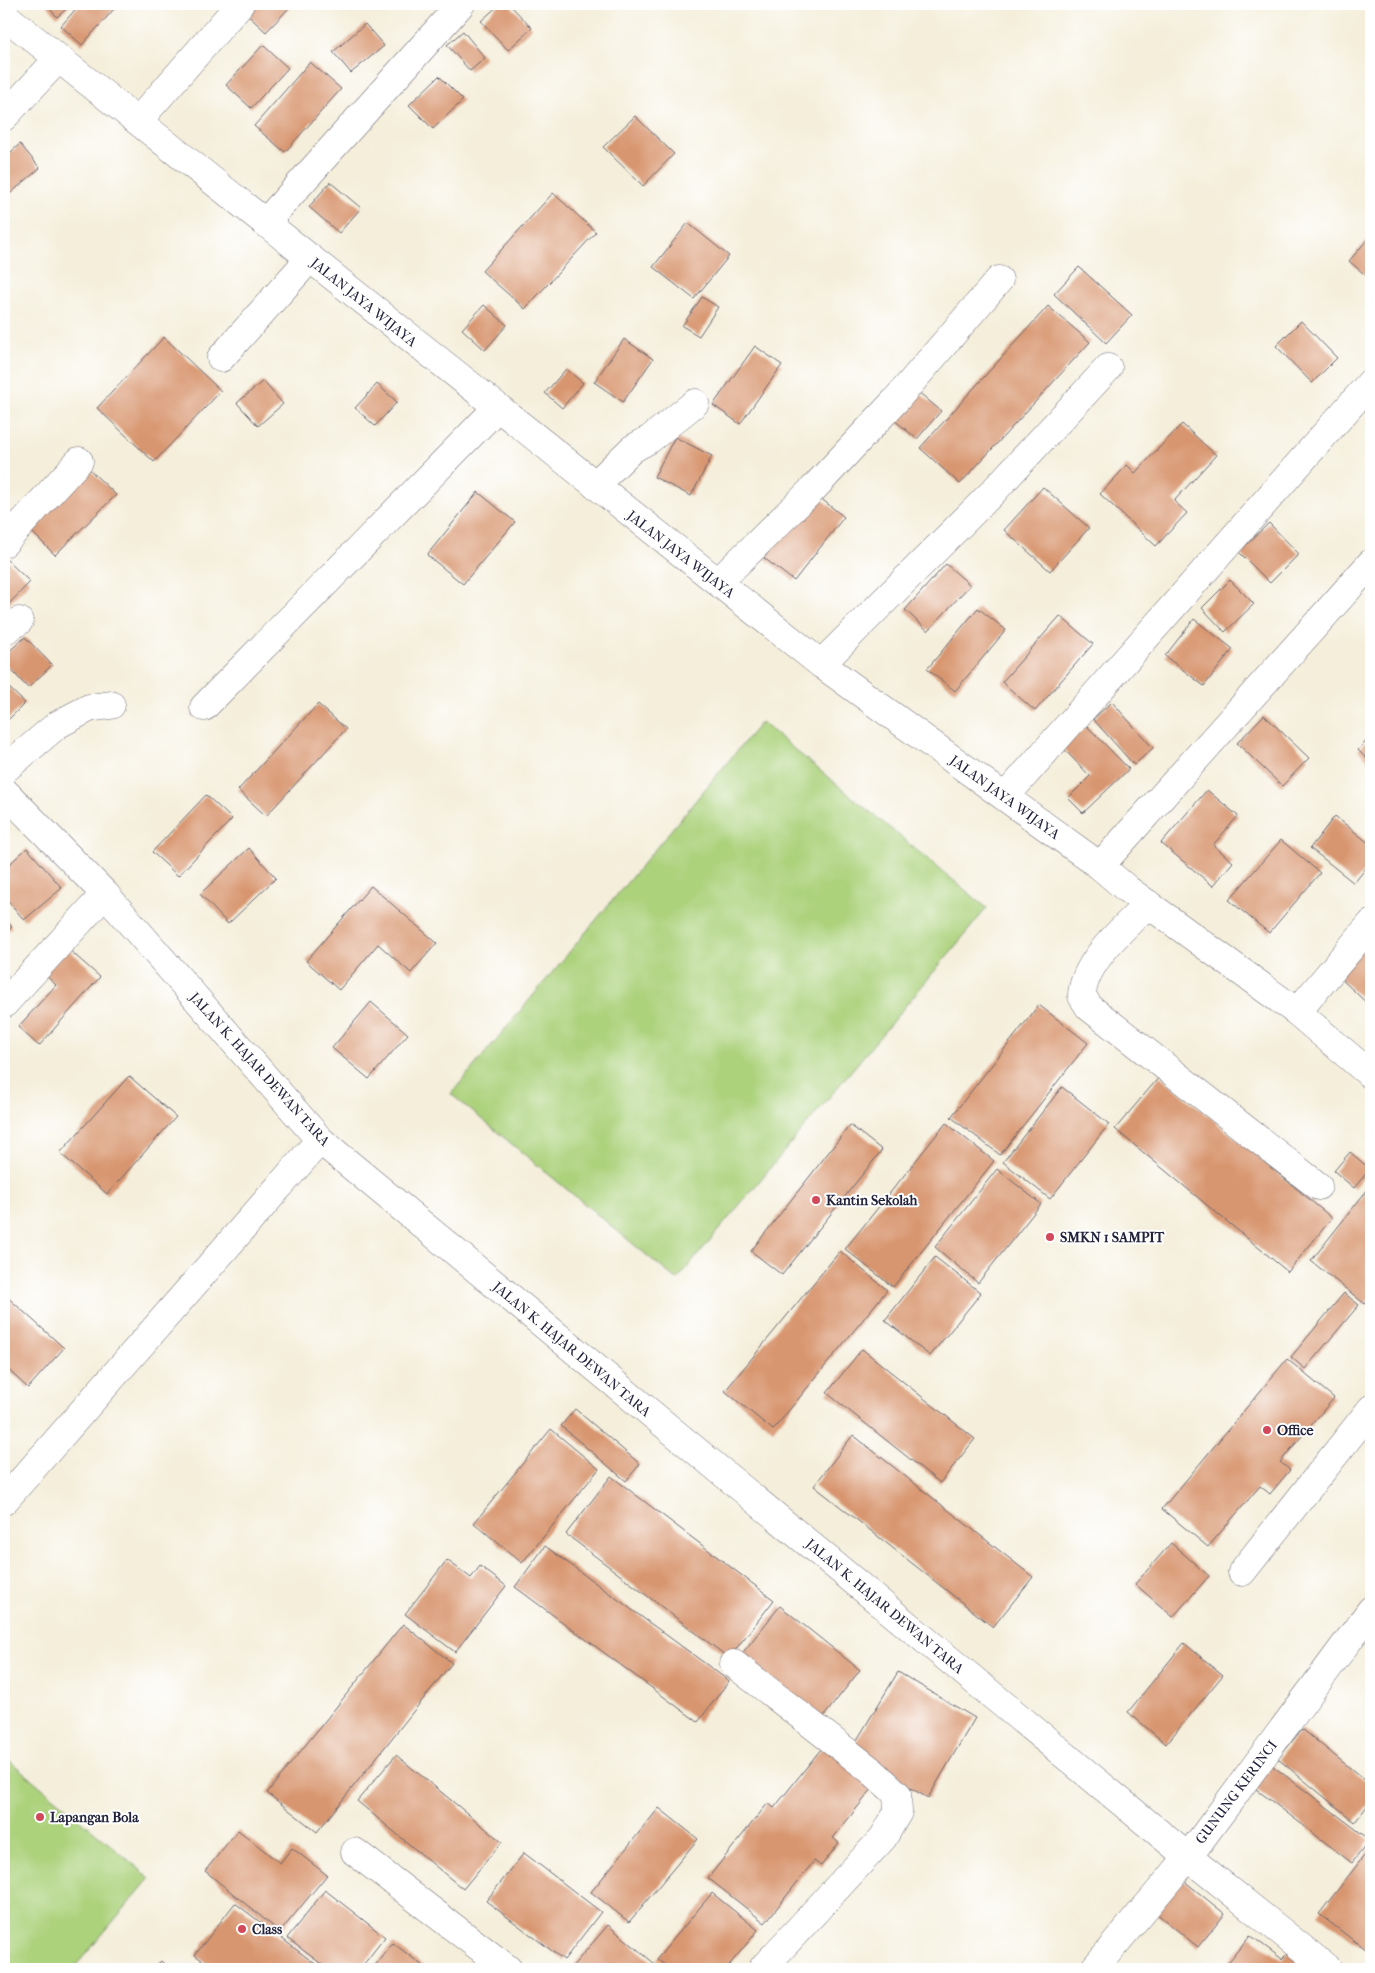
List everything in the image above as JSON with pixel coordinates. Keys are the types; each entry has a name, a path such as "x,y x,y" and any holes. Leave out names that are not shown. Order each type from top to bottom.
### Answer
{"street":[{"path":"138,121 240,4"},
{"path":"265,223 461,4"},
{"name":"JALAN JAYA WIJAYA","path":"4,15 57,60 138,121 821,664 1100,866 1148,904 1297,1012 1371,1075"},
{"path":"4,117 57,60"},
{"path":"221,358 310,258"},
{"path":"718,582 814,489 895,400 999,280"},
{"path":"821,664 990,495 1108,368"},
{"path":"1005,798 1371,382"},
{"path":"595,485 632,449 650,439 695,403"},
{"path":"204,706 497,408"},
{"path":"4,543 79,461"},
{"path":"1100,866 1371,563"},
{"path":"4,770 57,725 89,708 111,705"},
{"name":"JALAN K. HAJAR DEWAN TARA","path":"4,791 105,894 320,1140 1188,1857 1328,1969"},
{"path":"4,1004 105,894"},
{"path":"1148,904 1112,941 1085,976 1082,996 1089,1007 1318,1186"},
{"path":"1297,1012 1371,924"},
{"path":"4,1501 320,1140"},
{"path":"1242,1572 1371,1409"},
{"name":"GUNUNG KERINCI","path":"1094,1969 1188,1857 1371,1610"},
{"path":"734,1664 873,1772 897,1794 898,1812 883,1838 765,1968"},
{"path":"355,1852 508,1969"}],"green space":[{"path":"761,722 987,908 677,1280 451,1094"},
{"name":"Lapangan Bola","path":"4,1756 150,1878 73,1969 4,1969"}],"building":[{"path":"46,4 72,4 57,17"},
{"path":"80,4 110,4 115,8 82,45 61,26"},
{"path":"248,4 293,4 266,32 242,10"},
{"path":"500,4 509,4 532,28 508,50 481,21"},
{"path":"365,24 384,46 351,73 333,52"},
{"path":"463,31 485,58 470,71 447,45"},
{"path":"263,45 288,68 251,108 226,85"},
{"path":"310,62 341,89 285,152 254,126"},
{"path":"439,76 463,100 433,129 409,105"},
{"path":"635,116 674,154 643,186 603,147"},
{"path":"20,144 40,168 4,199 4,158"},
{"path":"330,182 361,208 339,233 309,207"},
{"path":"553,193 596,232 525,309 482,271"},
{"path":"688,223 729,256 694,299 653,267"},
{"path":"1367,240 1371,244 1371,280 1349,261"},
{"path":"1079,267 1132,315 1106,343 1054,294"},
{"path":"702,297 718,307 699,336 682,326"},
{"path":"484,305 507,325 485,350 462,329"},
{"path":"1048,306 1090,342 960,484 920,448"},
{"path":"1301,321 1337,358 1312,383 1276,346"},
{"path":"164,337 221,391 154,462 97,408"},
{"path":"624,339 653,359 623,402 594,382"},
{"path":"755,346 782,365 740,424 713,405"},
{"path":"566,369 583,383 562,408 545,393"},
{"path":"263,381 283,404 258,426 237,403"},
{"path":"377,384 397,402 375,426 355,408"},
{"path":"916,390 941,411 917,439 893,419"},
{"path":"1182,424 1216,455 1174,501 1187,513 1156,546 1100,494 1127,465 1135,473"},
{"path":"675,437 712,456 691,496 654,477"},
{"path":"87,467 116,495 55,555 27,527"},
{"path":"1043,487 1089,528 1050,571 1004,530"},
{"path":"478,492 515,522 463,584 427,555"},
{"path":"814,493 844,517 794,581 764,558"},
{"path":"1269,523 1299,554 1270,583 1239,552"},
{"path":"4,557 30,582 4,609"},
{"path":"946,564 970,585 928,631 905,610"},
{"path":"1230,580 1254,604 1225,632 1202,608"},
{"path":"978,608 1006,630 955,691 927,669"},
{"path":"1060,616 1093,644 1035,711 1002,682"},
{"path":"1194,619 1233,649 1204,686 1165,656"},
{"path":"25,637 52,665 28,688 4,662 4,656"},
{"path":"4,683 25,703 4,724"},
{"path":"1112,702 1153,748 1134,765 1093,719"},
{"path":"318,704 346,729 266,816 238,790"},
{"path":"1264,715 1309,758 1282,786 1237,743"},
{"path":"1087,726 1129,769 1083,813 1068,798 1090,776 1063,748"},
{"path":"1371,736 1371,763 1358,750"},
{"path":"1207,790 1238,816 1213,845 1233,862 1213,886 1161,843"},
{"path":"206,795 232,819 178,876 152,852"},
{"path":"1335,816 1371,845 1371,862 1354,883 1310,848"},
{"path":"1281,840 1320,873 1269,933 1229,900"},
{"path":"27,848 62,888 24,920 4,896 4,869"},
{"path":"249,848 276,878 228,924 200,894"},
{"path":"371,886 437,943 411,973 378,944 339,990 306,961"},
{"path":"4,917 12,927 4,934"},
{"path":"1371,941 1371,1007 1338,976"},
{"path":"67,948 100,977 39,1046 18,1027 56,985 44,974"},
{"path":"371,1002 408,1034 369,1079 332,1048"},
{"path":"1039,1005 1088,1043 1000,1155 951,1117"},
{"path":"129,1076 176,1117 107,1194 60,1153"},
{"path":"1160,1076 1332,1218 1288,1272 1115,1129"},
{"path":"1062,1087 1109,1124 1050,1199 1003,1162"},
{"path":"946,1123 994,1161 893,1287 845,1249"},
{"name":"Kantin Sekolah","path":"850,1125 882,1150 782,1275 751,1251"},
{"path":"1350,1152 1370,1169 1354,1188 1334,1171"},
{"path":"997,1169 1041,1204 978,1283 935,1247"},
{"path":"1371,1185 1371,1296 1365,1304 1311,1261"},
{"path":"840,1251 887,1290 773,1430 725,1391"},
{"path":"935,1257 981,1293 930,1356 885,1320"},
{"path":"1344,1293 1359,1305 1305,1369 1291,1357"},
{"path":"4,1294 64,1348 28,1388 4,1366"},
{"path":"862,1349 975,1439 940,1483 827,1393"},
{"name":"Office","path":"1287,1359 1334,1398 1280,1462 1290,1470 1270,1494 1260,1486 1208,1547 1162,1509"},
{"path":"575,1409 640,1464 626,1481 561,1426"},
{"path":"551,1429 599,1469 522,1563 474,1523"},
{"path":"853,1435 1033,1577 993,1627 814,1486"},
{"path":"611,1476 774,1600 729,1658 566,1534"},
{"path":"1171,1543 1209,1576 1173,1617 1135,1584"},
{"path":"545,1546 729,1681 698,1722 515,1587"},
{"path":"447,1560 471,1578 480,1566 506,1586 455,1652 405,1614"},
{"path":"780,1606 860,1670 817,1725 736,1661"},
{"path":"403,1624 452,1663 317,1832 267,1793"},
{"path":"1184,1643 1223,1675 1166,1744 1128,1712"},
{"path":"898,1672 975,1718 928,1798 849,1753"},
{"path":"1302,1729 1371,1785 1371,1801 1355,1822 1278,1759"},
{"path":"825,1744 876,1784 833,1838 839,1843 821,1866 814,1861 765,1923 708,1878 768,1803 774,1808"},
{"path":"396,1755 502,1842 463,1889 357,1801"},
{"path":"1269,1763 1370,1840 1352,1863 1252,1786"},
{"path":"659,1808 698,1839 629,1922 591,1892"},
{"path":"238,1830 280,1863 292,1848 327,1875 280,1932 205,1871"},
{"path":"1371,1847 1371,1952 1370,1953 1319,1914"},
{"path":"524,1853 601,1912 564,1960 486,1901"},
{"path":"1178,1876 1225,1914 1198,1947 1151,1909"},
{"path":"325,1890 385,1937 360,1969 328,1969 287,1938"},
{"path":"712,1893 758,1930 726,1969 670,1969 657,1959"},
{"name":"Class","path":"235,1903 322,1969 214,1969 195,1955"},
{"path":"608,1925 661,1969 571,1968"},
{"path":"1250,1935 1282,1959 1292,1949 1316,1969 1223,1969"},
{"path":"393,1943 427,1969 372,1969"},
{"path":"161,1961 170,1969 153,1969"}],"place":[{"name":"Kantin Sekolah","path":"816,1200"},
{"name":"SMKN 1 SAMPIT","path":"1050,1237"},
{"name":"Office","path":"1267,1430"},
{"name":"Lapangan Bola","path":"40,1817"},
{"name":"Class","path":"242,1929"}]}
